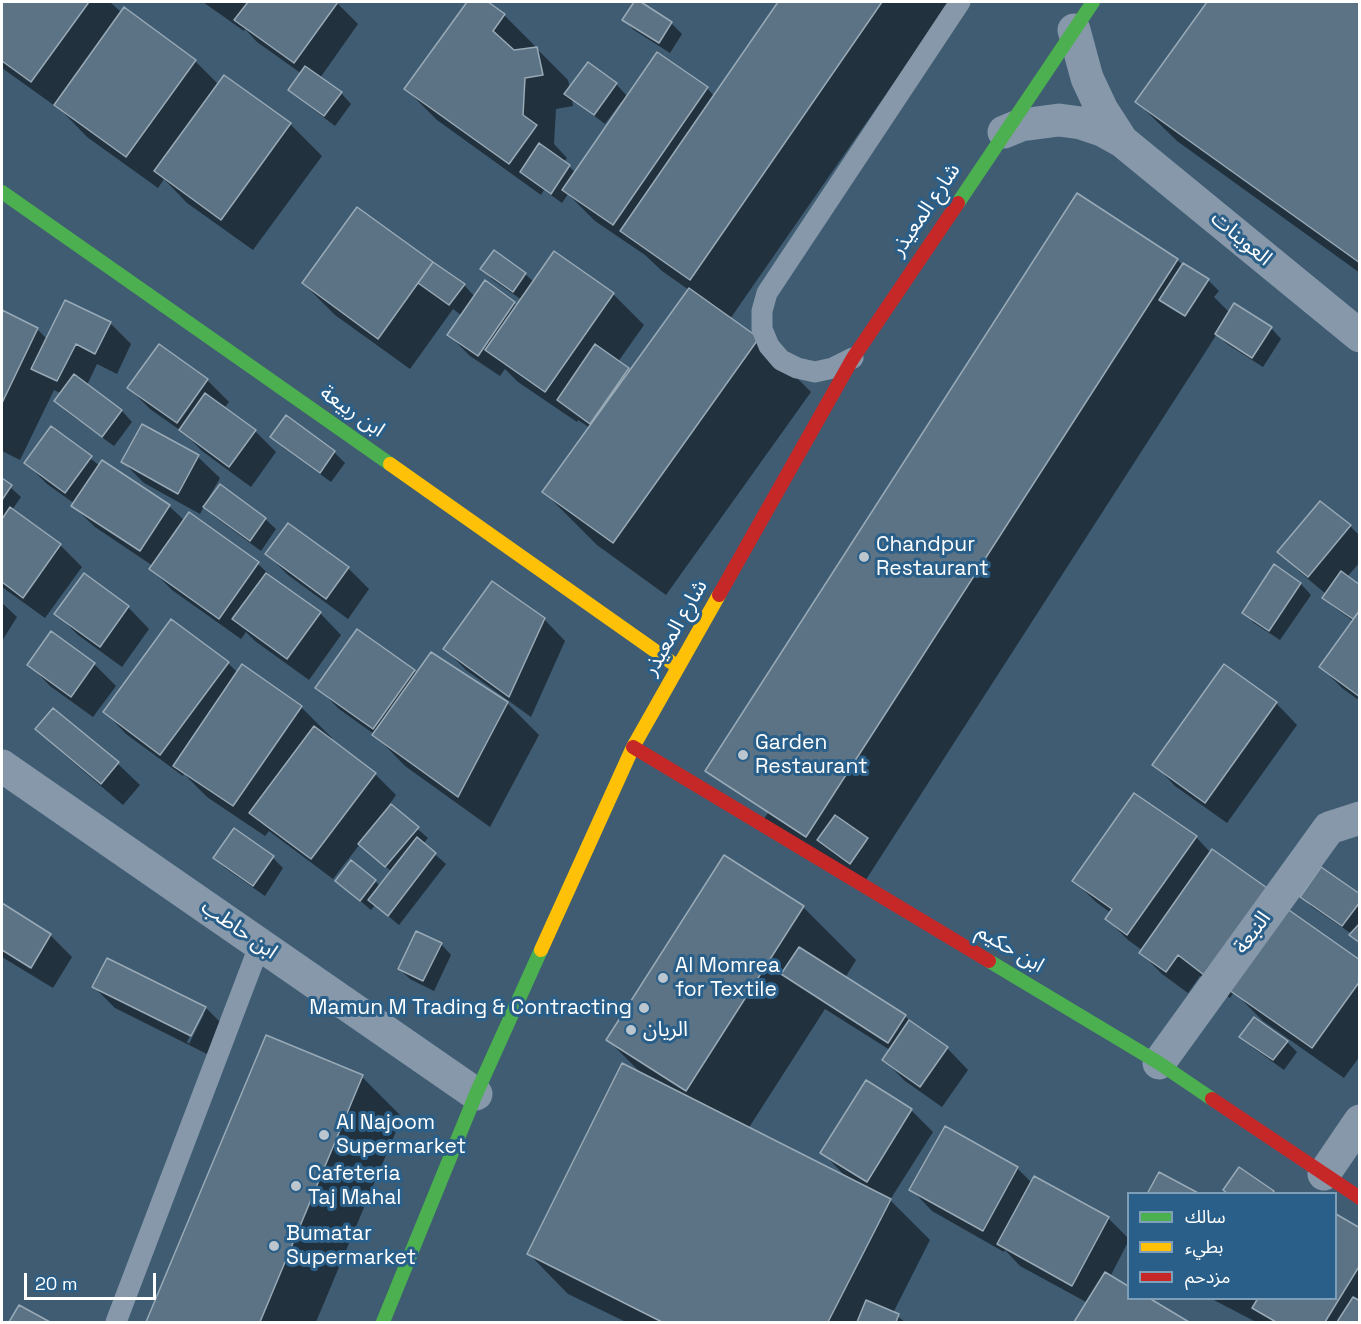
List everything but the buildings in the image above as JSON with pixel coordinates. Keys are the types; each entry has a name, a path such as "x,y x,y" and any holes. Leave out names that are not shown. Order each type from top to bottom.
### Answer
{"street":[{"name":"شارع المعيذر","path":"383,1323 476,1094 633,747 853,358 1093,2"},
{"name":"العوينات","path":"1074,30 1087,78 1102,111 1122,141"},
{"name":"العوينات","path":"1004,132 1021,125 1059,120 1081,123 1102,130 1122,141 1357,329"},
{"name":"ابن ربيعة","path":"2,192 678,667"},
{"name":"ابن حكيم","path":"633,747 1159,1063 1359,1198"},
{"name":"ابن حاطب","path":"2,766 476,1094"},
{"name":"النبعة","path":"1159,1063 1329,828 1359,818"},
{"path":"1324,1174 1359,1121"}],"lane":[{"path":"853,358 833,368 815,372 797,368 781,360 769,346 762,329 762,311 767,294 960,2"},
{"path":"116,1323 260,944"}],"traffic: fast":[{"path":"958,203 1093,2"},
{"path":"2,192 390,464"},
{"path":"383,1322 476,1094 541,950"},
{"path":"989,961 1159,1063 1212,1099"}],"traffic: slow":[{"path":"390,464 678,667"},
{"path":"541,950 633,747 719,595"}],"traffic: jam":[{"path":"719,595 853,358 958,203"},
{"path":"633,747 989,961"},
{"path":"1212,1099 1360,1198"}],"place":[{"name":"Chandpur Restaurant","path":"864,557"},
{"name":"Garden Restaurant","path":"743,755"},
{"name":"Al Momrea for Textile","path":"663,978"},
{"name":"Mamun M Trading & Contracting","path":"644,1008"},
{"name":"الريان","path":"631,1030"},
{"name":"Al Najoom Supermarket","path":"324,1135"},
{"name":"Cafeteria Taj Mahal","path":"296,1186"},
{"name":"Bumatar Supermarket","path":"274,1246"}]}
